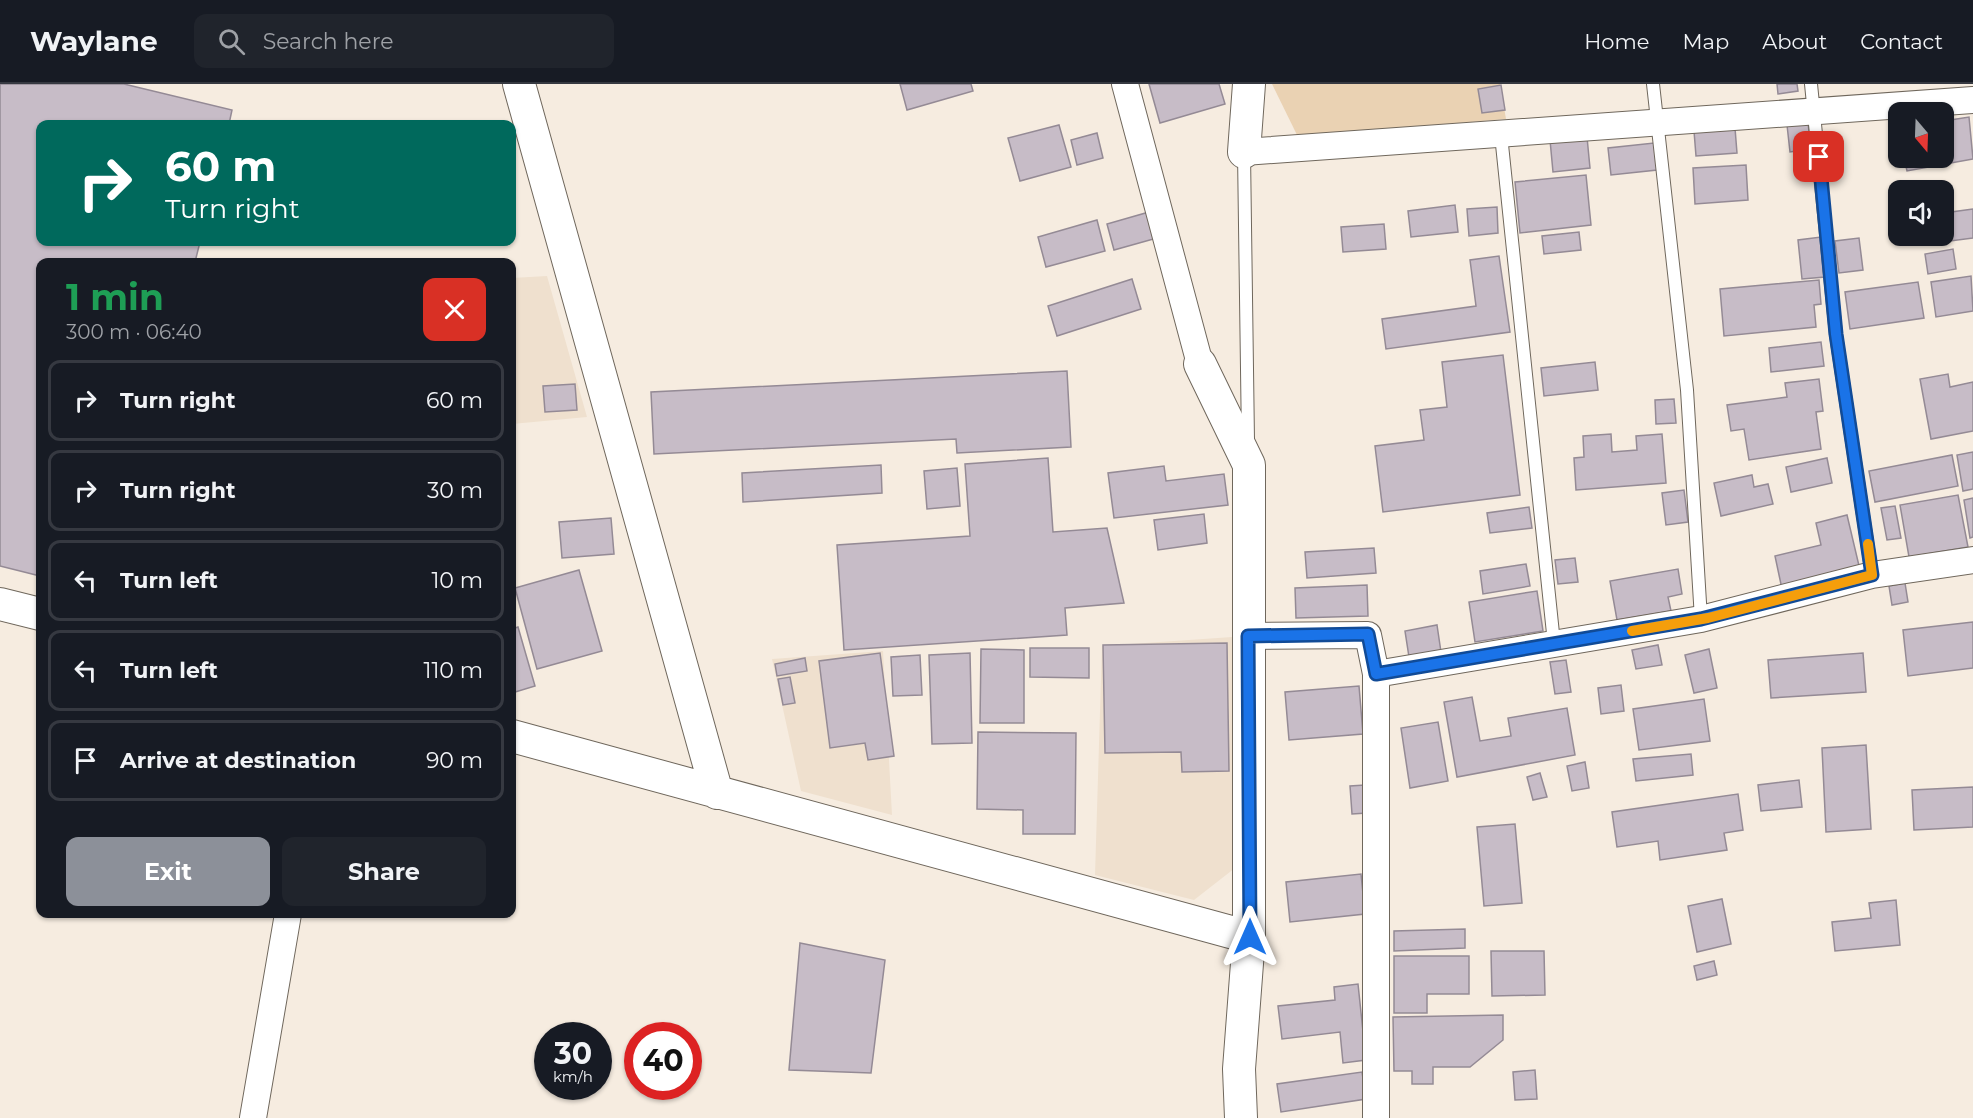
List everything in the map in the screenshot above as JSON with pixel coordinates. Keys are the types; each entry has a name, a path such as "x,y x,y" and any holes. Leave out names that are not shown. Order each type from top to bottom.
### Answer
{"street":[{"path":"519,84 717,793"},
{"path":"1125,84 1200,364 1249,465 1250,937 1239,1069 1241,1118"},
{"path":"1249,84 1244,152 1973,100"},
{"path":"1376,674 1701,619 1872,575 1973,560"},
{"path":"0,604 36,613"},
{"path":"1248,636 1368,634 1376,674 1376,1118"},
{"path":"516,737 1250,937"},
{"path":"253,1118 287,918"}],"lane":[{"path":"1653,84 1687,390 1701,619"},
{"path":"1811,84 1836,334 1872,575"},
{"path":"1501,135 1554,644"},
{"path":"1244,152 1249,465"}],"shaded area":[{"path":"1272,84 1500,84 1506,119 1298,137"},
{"path":"547,276 587,417 516,424 516,278"},
{"path":"1232,637 1235,868 1194,900 1095,875 1102,646"},
{"path":"883,651 892,815 801,791 772,659"}],"building":[{"path":"0,84 124,84 232,110 230,120 36,120 36,246 199,246 196,258 36,258 36,575 0,566"},
{"path":"900,84 971,84 973,91 907,110"},
{"path":"1149,84 1219,84 1225,104 1160,123"},
{"path":"1777,84 1797,84 1798,91 1778,94"},
{"path":"1501,85 1505,110 1482,113 1478,89"},
{"path":"1969,117 1973,159 1954,162 1954,119"},
{"path":"1808,123 1811,149 1790,152 1787,125"},
{"path":"1059,125 1071,167 1020,181 1008,138"},
{"path":"1735,128 1737,153 1696,156 1694,131"},
{"path":"1097,133 1103,158 1077,165 1071,140"},
{"path":"1587,137 1590,168 1553,172 1550,140"},
{"path":"1654,143 1657,170 1611,175 1608,148"},
{"path":"1746,165 1748,200 1695,204 1693,168"},
{"path":"1906,168 1924,168 1907,171"},
{"path":"1586,175 1591,225 1520,233 1515,182"},
{"path":"1455,205 1458,232 1411,237 1408,211"},
{"path":"1497,207 1498,233 1469,236 1467,209"},
{"path":"1973,209 1973,238 1954,240 1954,212"},
{"path":"1149,212 1157,238 1114,250 1107,224"},
{"path":"1097,220 1105,251 1046,267 1038,237"},
{"path":"1384,224 1386,249 1343,252 1341,227"},
{"path":"1579,232 1581,250 1544,254 1542,236"},
{"path":"1821,237 1825,277 1802,279 1798,240"},
{"path":"1859,238 1863,270 1839,273 1835,241"},
{"path":"1953,249 1956,269 1928,274 1925,254"},
{"path":"1499,256 1510,332 1386,349 1382,319 1476,306 1470,260"},
{"path":"1971,276 1973,311 1936,317 1931,282"},
{"path":"1132,279 1141,309 1057,336 1048,306"},
{"path":"1819,280 1821,304 1814,305 1816,327 1724,336 1720,289"},
{"path":"1918,282 1924,318 1850,329 1845,292"},
{"path":"1821,342 1824,366 1771,372 1769,348"},
{"path":"1503,355 1520,495 1383,512 1375,446 1424,440 1420,410 1447,407 1442,362"},
{"path":"1595,362 1598,390 1544,396 1541,368"},
{"path":"1067,371 1071,447 957,453 956,439 654,454 651,392"},
{"path":"1948,374 1950,387 1973,382 1973,431 1931,439 1920,379"},
{"path":"1819,379 1823,411 1816,412 1821,449 1749,460 1744,429 1731,431 1727,405 1787,397 1785,383"},
{"path":"575,384 577,410 545,412 543,386"},
{"path":"1674,399 1676,423 1656,424 1655,400"},
{"path":"1611,434 1612,452 1637,450 1636,436 1662,434 1666,483 1576,490 1574,458 1584,457 1583,436"},
{"path":"1973,452 1973,489 1963,491 1957,455"},
{"path":"1952,455 1958,486 1875,502 1869,471"},
{"path":"1048,458 1053,532 1107,528 1124,603 1065,608 1067,635 844,650 837,545 970,536 965,464"},
{"path":"1827,458 1832,483 1791,492 1786,467"},
{"path":"881,465 882,493 743,502 742,473"},
{"path":"1164,466 1166,481 1224,474 1228,505 1114,518 1108,473"},
{"path":"957,468 960,506 927,509 924,471"},
{"path":"1752,475 1754,487 1768,484 1773,504 1721,516 1714,483"},
{"path":"1684,490 1688,522 1666,525 1662,493"},
{"path":"1958,495 1968,547 1909,557 1900,505"},
{"path":"1973,498 1973,537 1970,538 1964,500"},
{"path":"1895,506 1901,538 1887,540 1881,508"},
{"path":"1529,507 1532,528 1490,533 1487,513"},
{"path":"1204,514 1207,543 1158,550 1154,520"},
{"path":"1847,515 1860,570 1782,589 1775,556 1821,545 1816,523"},
{"path":"611,518 614,554 562,558 559,522"},
{"path":"1374,548 1376,573 1307,578 1305,552"},
{"path":"1575,558 1578,582 1558,584 1555,560"},
{"path":"1526,564 1530,586 1483,594 1480,571"},
{"path":"1678,569 1682,594 1668,597 1671,611 1617,620 1610,581"},
{"path":"579,570 602,651 537,669 516,588"},
{"path":"1905,583 1908,602 1892,605 1889,586"},
{"path":"1367,585 1368,616 1296,618 1295,588"},
{"path":"1537,591 1543,631 1475,642 1469,602"},
{"path":"1973,622 1973,668 1908,676 1903,630"},
{"path":"1437,625 1441,652 1409,657 1405,631"},
{"path":"518,627 535,686 516,692 516,628"},
{"path":"1227,643 1229,771 1182,772 1181,752 1105,753 1103,645"},
{"path":"1658,645 1662,665 1636,669 1632,650"},
{"path":"1030,648 1089,648 1089,678 1030,677"},
{"path":"981,649 1024,650 1024,723 980,723"},
{"path":"1709,649 1717,688 1694,693 1685,655"},
{"path":"880,653 894,756 868,760 865,743 830,748 819,661"},
{"path":"970,653 972,743 932,744 929,655"},
{"path":"1863,653 1866,692 1771,698 1768,660"},
{"path":"920,655 922,695 893,696 891,657"},
{"path":"805,658 807,671 777,676 775,664"},
{"path":"1566,660 1571,692 1555,694 1550,662"},
{"path":"790,677 795,703 783,705 778,679"},
{"path":"1621,685 1624,711 1601,714 1598,688"},
{"path":"1359,686 1363,734 1289,740 1285,692"},
{"path":"1472,697 1480,741 1511,736 1508,718 1567,708 1575,755 1457,777 1444,702"},
{"path":"1704,699 1710,741 1639,750 1633,709"},
{"path":"1438,722 1448,781 1410,788 1401,728"},
{"path":"978,732 1076,733 1075,834 1023,834 1023,810 977,809"},
{"path":"1866,745 1871,829 1826,832 1822,748"},
{"path":"1691,754 1693,775 1636,781 1633,759"},
{"path":"1585,762 1589,788 1572,791 1567,766"},
{"path":"1540,773 1547,797 1533,800 1527,777"},
{"path":"1799,780 1802,807 1761,811 1758,785"},
{"path":"1365,785 1367,813 1352,814 1350,786"},
{"path":"1973,787 1973,827 1914,830 1912,790"},
{"path":"1738,794 1743,830 1724,833 1727,850 1660,860 1658,841 1617,847 1612,812"},
{"path":"1515,824 1522,903 1484,906 1477,827"},
{"path":"1361,874 1365,914 1290,922 1286,882"},
{"path":"1722,899 1731,944 1697,952 1688,906"},
{"path":"1896,900 1900,945 1835,951 1832,922 1871,918 1869,903"},
{"path":"1465,929 1465,948 1394,951 1394,931"},
{"path":"800,943 885,960 871,1073 789,1070"},
{"path":"1491,951 1544,951 1545,995 1492,996"},
{"path":"1394,956 1469,956 1469,994 1427,994 1427,1013 1394,1013"},
{"path":"1714,961 1717,975 1697,980 1694,966"},
{"path":"1358,984 1366,1060 1343,1063 1340,1032 1282,1039 1278,1006 1335,1000 1334,987"},
{"path":"1503,1015 1503,1040 1470,1067 1433,1067 1433,1084 1412,1084 1412,1071 1394,1071 1393,1017"},
{"path":"1535,1070 1537,1099 1515,1100 1513,1072"},
{"path":"1362,1072 1366,1099 1281,1112 1277,1084"}],"slow traffic":[{"path":"1632,631 1708,618 1872,575 1868,544"}],"route":[{"path":"1250,937 1248,636 1368,634 1376,674 1701,619 1872,575 1836,334 1819,157"}]}
